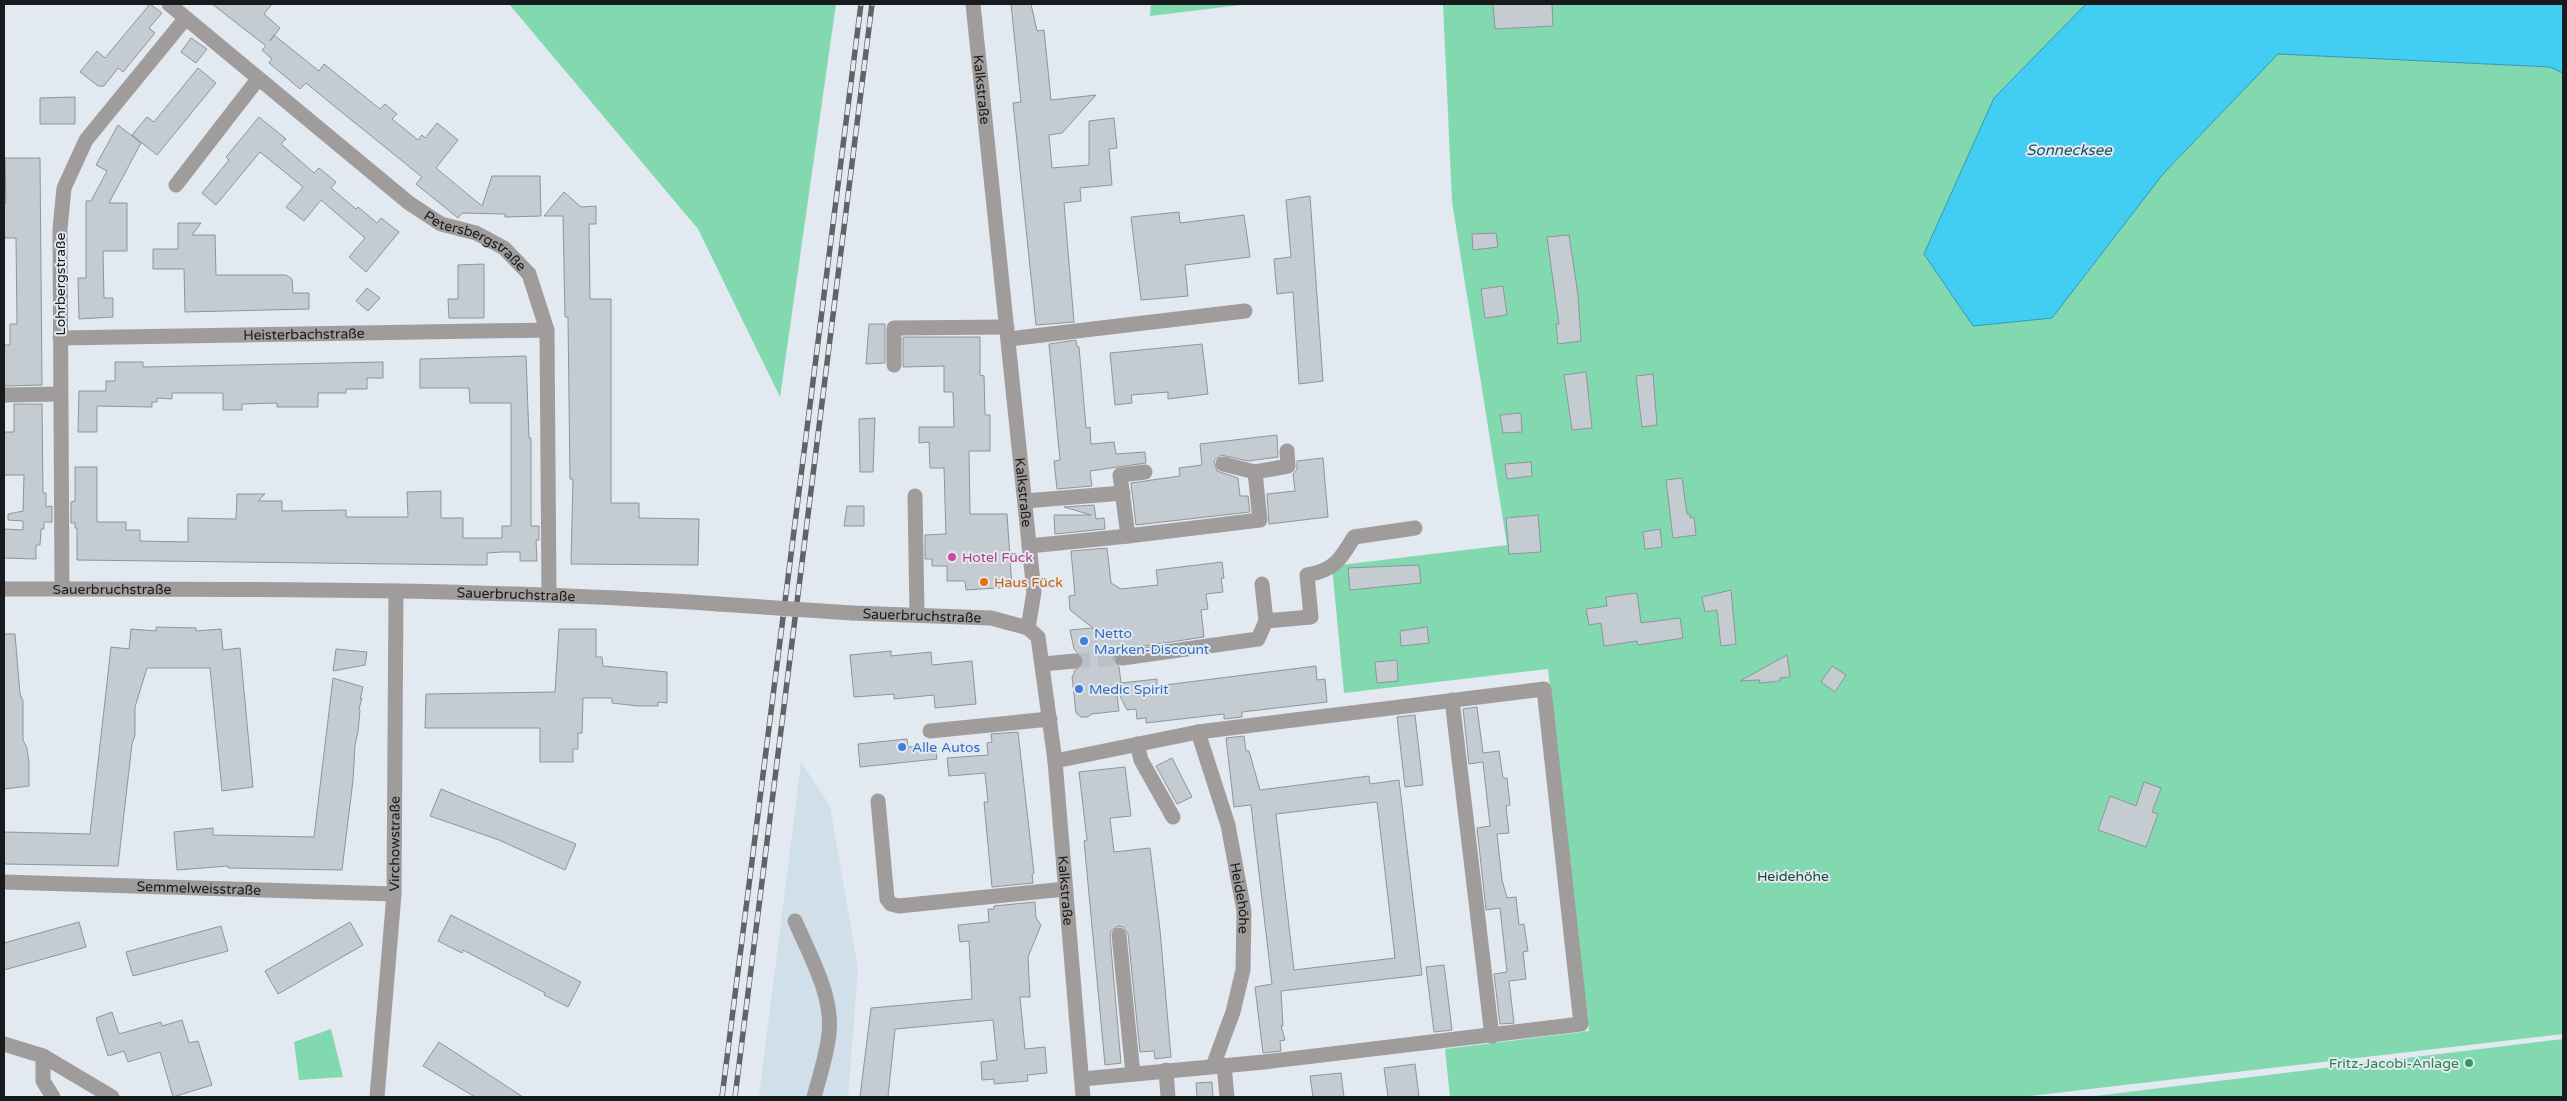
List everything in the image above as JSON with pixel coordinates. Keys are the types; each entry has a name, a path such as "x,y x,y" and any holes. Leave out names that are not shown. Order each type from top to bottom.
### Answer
{"street":[{"name":"Petersbergstraße","path":"169,4 410,203 441,224 476,233 504,248 529,274 547,330 548,595"},
{"name":"Kalkstraße","path":"972,4 1034,592 1028,628 1038,637 1055,760 1083,1097"},
{"name":"Lohrbergstraße","path":"62,589 60,229 64,188 86,140 186,19"},
{"path":"176,185 184,171 258,79"},
{"path":"894,366 894,328 1008,333 1244,311"},
{"name":"Heisterbachstraße","path":"60,338 547,330"},
{"path":"4,395 60,394"},
{"path":"1223,464 1255,472 1288,466 1287,451"},
{"path":"1128,536 1120,475 1145,472"},
{"path":"1029,546 1260,520 1255,472"},
{"path":"1025,501 1123,493"},
{"path":"915,496 917,614"},
{"path":"1266,621 1311,617 1307,576 1326,572 1342,556 1354,537 1415,528"},
{"path":"1122,658 1258,639 1266,621 1262,584"},
{"name":"Sauerbruchstraße","path":"4,589 396,591 548,595 852,613 990,618 1028,628"},
{"name":"Virchowstraße","path":"377,1097 394,894 396,591"},
{"path":"1043,664 1075,662"},
{"path":"1055,760 1198,732 1544,689 1581,1024 1264,1062 1166,1070 1082,1080"},
{"path":"1452,700 1492,1036"},
{"path":"930,731 1050,719"},
{"name":"Heidehöhe","path":"1198,732 1228,825 1244,910 1243,970 1218,1065"},
{"path":"1137,744 1141,760 1173,817"},
{"path":"878,801 887,899 891,904 899,906 1065,889"},
{"name":"Semmelweisstraße","path":"4,882 394,894"},
{"path":"795,921 818,971 827,1001 829,1040 814,1097"},
{"path":"1119,934 1133,1074"},
{"path":"4,1044 43,1056 112,1097"},
{"path":"43,1056 43,1081 53,1097"},
{"path":"1218,1065 1226,1097"},
{"path":"1166,1070 1168,1097"}],"shaded area":[{"path":"801,762 830,806 858,969 848,1097 759,1097"}],"green space":[{"path":"509,4 836,4 780,397 698,229"},
{"path":"1151,4 1249,4 1150,16"},
{"path":"1443,4 2086,4 1994,98 2163,174 2278,54 2550,67 2563,73 2563,1034 2022,1097 1450,1097 1445,1049 1589,1031 1548,669 1344,693 1332,566 1507,545 1452,202"},
{"path":"331,1029 343,1077 299,1080 294,1042"},
{"name":"Fritz-Jacobi-Anlage","path":"2563,1039 2563,1097 2087,1097"}],"water":[{"name":"Sonnecksee","path":"2086,4 2563,4 2563,73 2550,67 2278,54 2163,174 2052,318 1973,326 1924,254 1994,98"}],"building":[{"path":"150,4 162,13 149,28 155,33 123,72 118,68 104,86 98,86 80,72 97,51 105,58"},
{"path":"212,4 272,4 264,14 280,28 274,35 319,71 324,64 380,109 385,104 397,114 392,119 418,140 422,135 425,138 437,123 458,140 436,168 482,206 492,176 540,176 541,216 505,217 505,214 462,213 458,218 416,184 422,177 306,83 300,89 269,63 272,59 262,50 266,46"},
{"path":"1011,4 1031,4 1037,31 1044,30 1051,100 1096,95 1062,133 1049,135 1052,168 1089,165 1089,121 1114,118 1117,148 1109,149 1112,185 1080,188 1081,201 1064,203 1074,322 1036,325 1013,103 1021,102"},
{"path":"1493,4 1552,4 1553,26 1495,29"},
{"path":"191,38 207,49 196,63 181,52"},
{"path":"198,68 216,83 157,155 132,135 147,117 154,122"},
{"path":"75,97 75,124 40,124 40,98"},
{"path":"259,117 286,139 281,144 314,173 319,168 336,182 331,188 356,209 358,207 377,223 381,218 399,232 366,272 349,257 365,238 321,200 304,221 286,207 303,187 260,152 216,205 202,193 229,160 226,157"},
{"path":"118,125 141,143 109,203 127,203 127,251 103,251 104,298 113,298 113,317 79,319 78,278 86,278 86,201 91,201 107,171 96,165"},
{"path":"5,158 40,158 42,385 4,386 4,345 10,345 10,324 17,324 16,238 5,238 4,227 4,203 6,203"},
{"path":"564,192 581,207 596,206 596,224 589,224 590,299 611,299 611,503 639,503 639,518 699,519 698,565 571,564 573,479 570,479 568,317 565,317 563,216 544,216"},
{"path":"1310,196 1323,381 1299,384 1293,292 1277,294 1274,259 1291,257 1286,200"},
{"path":"1179,212 1180,223 1244,215 1250,257 1185,265 1188,296 1141,300 1131,217"},
{"path":"178,223 201,223 192,235 215,235 216,275 286,275 292,279 293,293 309,293 309,309 185,312 184,269 153,269 153,249 178,249"},
{"path":"1496,233 1498,247 1473,250 1472,234"},
{"path":"1569,235 1578,295 1581,341 1558,344 1556,324 1559,324 1547,237"},
{"path":"484,264 484,318 449,318 448,299 458,299 458,265"},
{"path":"1503,286 1507,315 1485,318 1481,289"},
{"path":"367,288 380,298 368,311 356,301"},
{"path":"869,324 885,324 885,363 866,364"},
{"path":"903,337 980,337 980,375 984,376 985,415 990,415 990,451 969,451 970,514 1007,514 1012,587 966,590 965,581 947,581 947,566 932,566 932,559 925,559 925,535 946,534 944,468 930,468 929,442 919,443 919,427 954,427 953,392 944,392 944,366 903,367"},
{"path":"1076,340 1077,347 1079,347 1086,428 1090,427 1091,444 1114,442 1116,454 1145,452 1146,463 1090,471 1092,486 1057,489 1054,461 1060,460 1049,344"},
{"path":"1202,344 1208,394 1168,399 1168,392 1131,395 1132,403 1115,405 1110,353"},
{"path":"526,356 529,438 531,438 531,526 539,526 539,540 536,540 537,561 520,561 520,552 487,553 487,565 77,560 77,528 75,528 75,523 71,523 71,502 75,501 75,467 97,467 97,522 126,522 126,530 140,530 140,541 188,542 188,518 236,519 237,494 265,494 258,501 282,501 282,511 346,510 346,517 408,517 407,492 441,491 441,518 463,518 463,538 502,538 502,526 511,526 511,403 470,403 469,388 420,388 420,359"},
{"path":"115,362 143,362 143,367 383,362 383,378 367,378 367,389 346,389 346,393 318,393 318,407 277,407 277,403 242,404 242,410 223,410 223,393 172,393 172,399 157,398 157,402 152,402 152,407 97,406 97,432 78,432 79,391 106,391 106,381 115,381"},
{"path":"1586,372 1592,428 1572,430 1564,375"},
{"path":"1653,374 1657,425 1642,427 1636,376"},
{"path":"14,404 42,404 43,493 46,493 46,507 52,506 52,522 44,522 44,529 41,529 40,545 36,545 36,559 4,558 4,529 23,530 23,521 8,520 8,514 23,511 24,475 4,475 4,432 14,432"},
{"path":"1521,413 1522,432 1503,433 1500,415"},
{"path":"875,418 873,472 860,472 859,419"},
{"path":"1277,435 1278,457 1248,461 1221,455 1214,461 1217,471 1238,478 1240,496 1248,496 1250,512 1136,525 1131,483 1180,476 1179,468 1202,465 1200,444"},
{"path":"1323,458 1328,517 1269,524 1267,494 1295,491 1293,474 1297,469 1297,461"},
{"path":"1531,462 1532,476 1507,479 1505,464"},
{"path":"1682,478 1687,514 1690,514 1690,518 1694,517 1696,535 1673,538 1666,480"},
{"path":"1094,505 1096,519 1104,518 1105,529 1055,534 1054,515 1091,515 1064,507"},
{"path":"847,506 864,506 864,526 844,526"},
{"path":"1538,515 1541,552 1509,554 1506,518"},
{"path":"1660,529 1662,547 1645,549 1643,532"},
{"path":"1107,548 1111,583 1121,589 1158,585 1156,570 1222,562 1224,578 1221,578 1223,592 1206,594 1208,609 1201,610 1204,637 1117,650 1113,659 1119,667 1121,683 1157,679 1157,686 1316,666 1317,680 1325,679 1327,702 1242,712 1242,717 1224,719 1224,714 1146,723 1146,718 1137,719 1136,709 1127,710 1116,688 1119,711 1081,717 1076,713 1072,676 1074,671 1083,665 1084,660 1074,649 1070,630 1093,628 1070,610 1069,596 1075,595 1071,551"},
{"path":"1419,565 1421,583 1350,590 1348,568"},
{"path":"1731,590 1736,644 1721,646 1717,610 1705,612 1702,597"},
{"path":"1637,593 1641,623 1680,618 1683,638 1638,645 1637,641 1604,646 1601,623 1589,625 1586,609 1607,606 1606,597"},
{"path":"156,627 196,628 196,631 221,629 223,650 240,648 253,787 222,791 210,668 147,668 135,707 135,735 132,744 118,866 4,864 4,832 90,834 111,647 129,649 131,629 156,631"},
{"path":"1427,627 1429,643 1401,646 1400,631"},
{"path":"559,629 596,629 596,657 602,657 603,666 667,672 667,703 658,702 658,706 638,706 612,703 612,698 583,698 582,733 578,733 578,749 573,749 573,762 540,762 540,728 425,728 426,694 555,692"},
{"path":"4,634 15,634 20,694 23,701 23,740 27,748 29,763 29,786 4,789"},
{"path":"336,649 367,652 365,665 333,671"},
{"path":"891,651 891,656 931,652 932,665 972,661 976,704 935,708 934,695 894,699 894,694 854,697 850,655"},
{"path":"1787,655 1790,677 1780,678 1780,681 1759,683 1760,680 1740,681"},
{"path":"1397,660 1398,681 1377,683 1375,662"},
{"path":"1832,666 1846,675 1835,692 1821,682"},
{"path":"333,678 363,687 360,699 362,698 359,709 342,870 228,868 228,866 177,870 174,832 213,828 213,835 314,837"},
{"path":"1477,707 1483,753 1499,751 1503,778 1507,778 1510,805 1506,806 1509,833 1497,834 1502,880 1507,898 1516,897 1519,925 1524,924 1528,951 1523,952 1526,979 1509,981 1514,1023 1500,1024 1494,974 1507,972 1500,908 1486,910 1477,828 1490,826 1483,762 1469,764 1463,709"},
{"path":"1415,715 1423,785 1405,787 1397,717"},
{"path":"1018,732 1034,873 1032,874 1033,883 992,887 984,802 988,802 985,773 949,776 947,758 988,755 987,743 992,742 991,734"},
{"path":"1244,736 1246,751 1249,751 1260,790 1369,776 1370,784 1399,780 1422,975 1281,991 1283,1026 1281,1026 1285,1040 1280,1041 1281,1051 1263,1053 1255,987 1272,984 1251,805 1234,807 1226,738","holes":["1377,802 1395,958 1294,970 1276,814"]},
{"path":"907,739 908,747 935,745 937,759 860,767 858,744"},
{"path":"1172,758 1192,797 1177,804 1156,766"},
{"path":"1125,767 1131,816 1110,818 1114,852 1150,848 1160,930 1171,1057 1155,1059 1154,1051 1140,1052 1128,934 1123,927 1118,926 1111,931 1110,936 1121,1063 1105,1065 1084,841 1087,840 1079,772"},
{"path":"2144,782 2161,788 2152,812 2158,814 2146,847 2098,830 2110,796 2136,806"},
{"path":"441,789 576,844 565,870 499,840 430,816"},
{"path":"1035,902 1036,918 1041,925 1028,957 1030,997 1020,997 1025,1049 1045,1047 1047,1073 1027,1075 1028,1081 994,1084 994,1079 982,1080 981,1062 997,1060 993,1020 895,1029 888,1097 860,1097 871,1008 972,999 969,941 960,942 958,925 989,922 988,909 994,909 994,906"},
{"path":"451,915 581,982 568,1007 463,950 462,953 438,941"},
{"path":"79,922 86,947 4,970 4,943"},
{"path":"350,922 363,945 278,994 265,971"},
{"path":"221,926 228,951 133,976 126,952"},
{"path":"1444,965 1452,1030 1434,1032 1426,967"},
{"path":"112,1012 119,1034 161,1022 162,1026 182,1020 189,1043 198,1041 212,1085 173,1097 160,1052 128,1062 124,1051 108,1056 96,1018"},
{"path":"439,1042 523,1097 475,1097 423,1066"},
{"path":"1415,1064 1419,1097 1388,1097 1384,1068"},
{"path":"1341,1073 1344,1097 1313,1097 1310,1076"},
{"path":"1212,1082 1213,1097 1197,1097 1196,1083"}],"tunnel":[{"path":"1075,661 1122,658"}],"railway":[{"path":"722,1097 861,4"},
{"path":"735,1097 872,4"}],"place":[{"name":"Hotel Fück","path":"952,557"},
{"name":"Haus Fück","path":"984,582"},
{"name":"Netto Marken-Discount","path":"1084,641"},
{"name":"Medic Spirit","path":"1079,689"},
{"name":"Alle Autos","path":"902,747"},
{"name":"Fritz-Jacobi-Anlage","path":"2469,1063"}]}
